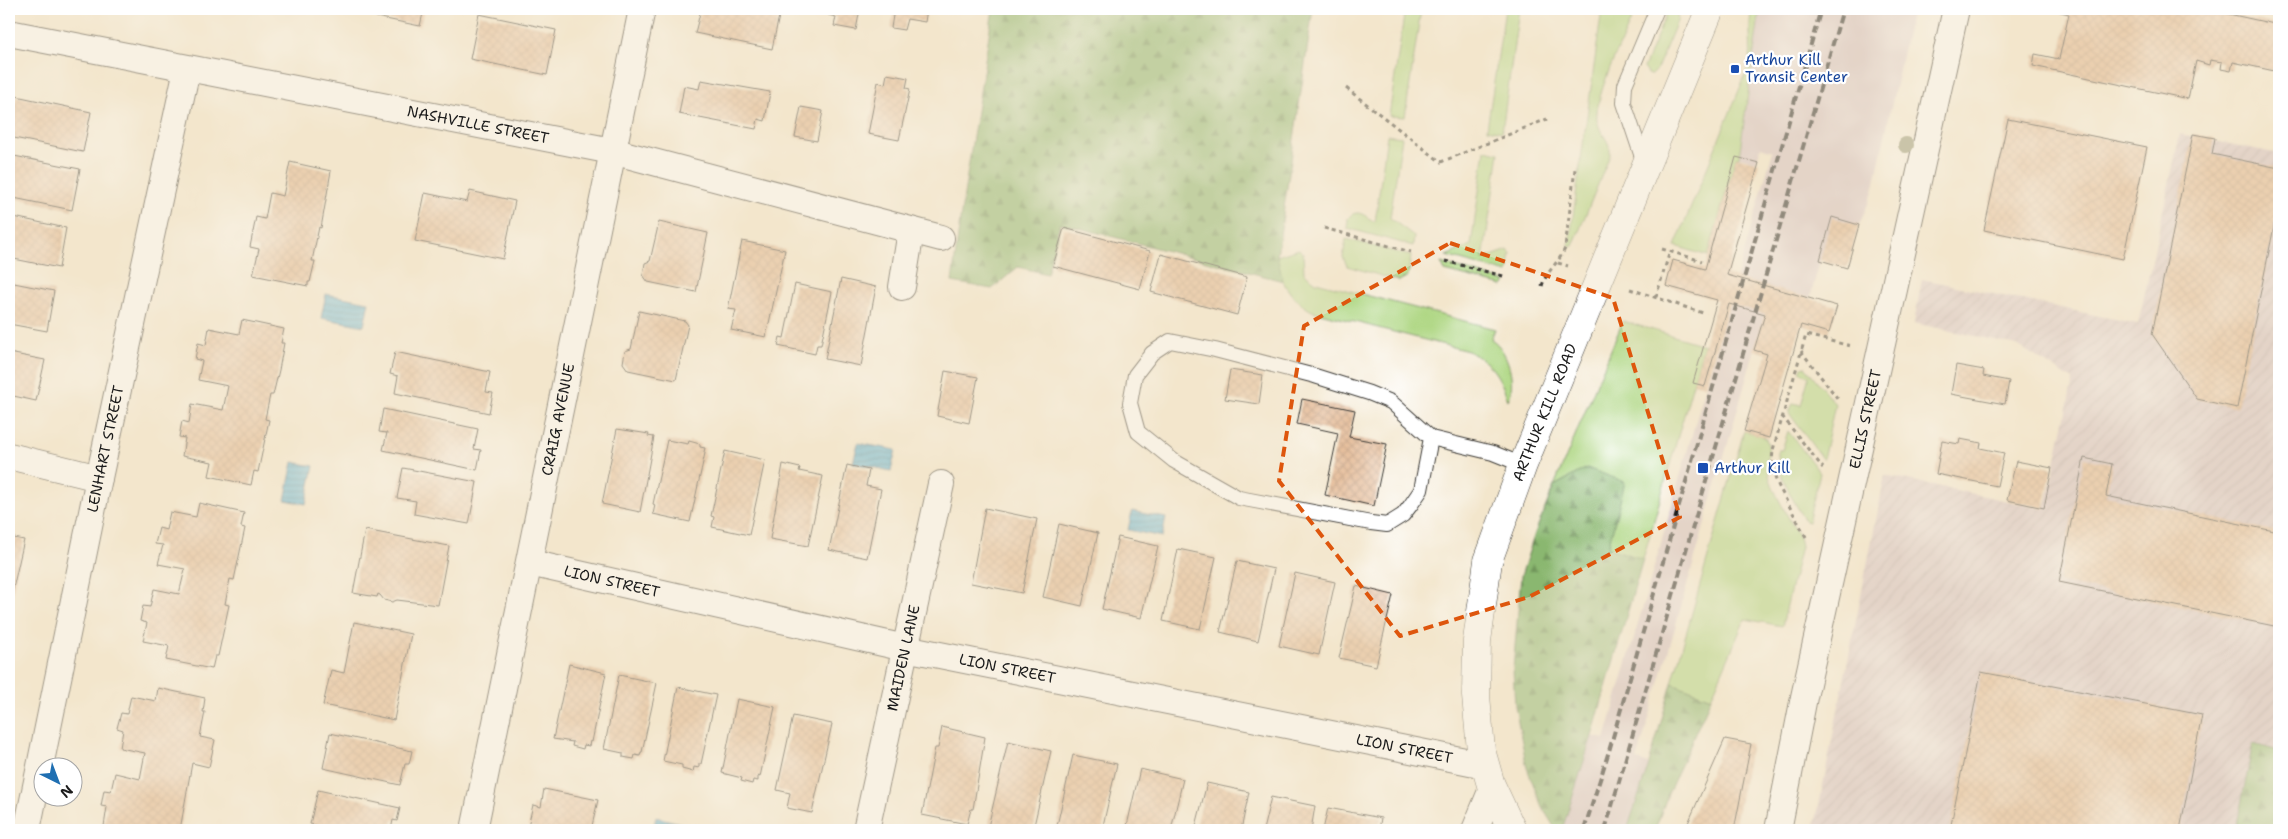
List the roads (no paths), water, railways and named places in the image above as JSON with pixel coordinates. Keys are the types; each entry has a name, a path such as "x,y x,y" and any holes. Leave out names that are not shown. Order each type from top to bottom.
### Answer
{"street":[{"name":"CRAIG AVENUE","path":"474,830 642,9"},
{"name":"ARTHUR KILL ROAD","path":"1512,830 1489,777 1481,750 1476,696 1477,641 1481,599 1488,561 1523,465 1710,9"},
{"name":"ELLIS STREET","path":"1778,830 1806,688 1956,9"},
{"name":"NASHVILLE STREET","path":"9,33 612,151 941,238"},
{"name":"LENHART STREET","path":"26,830 99,478 188,69"},
{"path":"902,287 912,231"},
{"path":"9,456 99,478"},
{"name":"MAIDEN LANE","path":"866,830 941,484"},
{"name":"LION STREET","path":"530,563 1489,777"},
{"path":"1475,830 1489,777"}],"lane":[{"path":"1645,166 1624,104 1625,84 1657,9"},
{"path":"1431,438 1421,490 1410,506 1403,515 1387,524 1370,524 1240,498 1174,461 1138,432 1130,404 1135,375 1152,353 1170,341 1216,350 1315,376 1369,393 1391,402 1431,438 1493,452 1523,465"}],"water":[{"path":"326,294 369,302 364,326 321,318"},
{"path":"858,443 896,450 891,471 853,463"},
{"path":"293,462 314,466 306,504 285,500"},
{"path":"1132,511 1166,518 1162,537 1128,530"},
{"path":"656,817 688,825 687,830 653,830"}],"railway":[{"path":"1584,830 1609,751 1821,9"},
{"path":"1605,830 1843,9"}],"place":[{"name":"Arthur Kill Transit Center","path":"1735,69"},
{"name":"Arthur Kill","path":"1703,468"}]}
